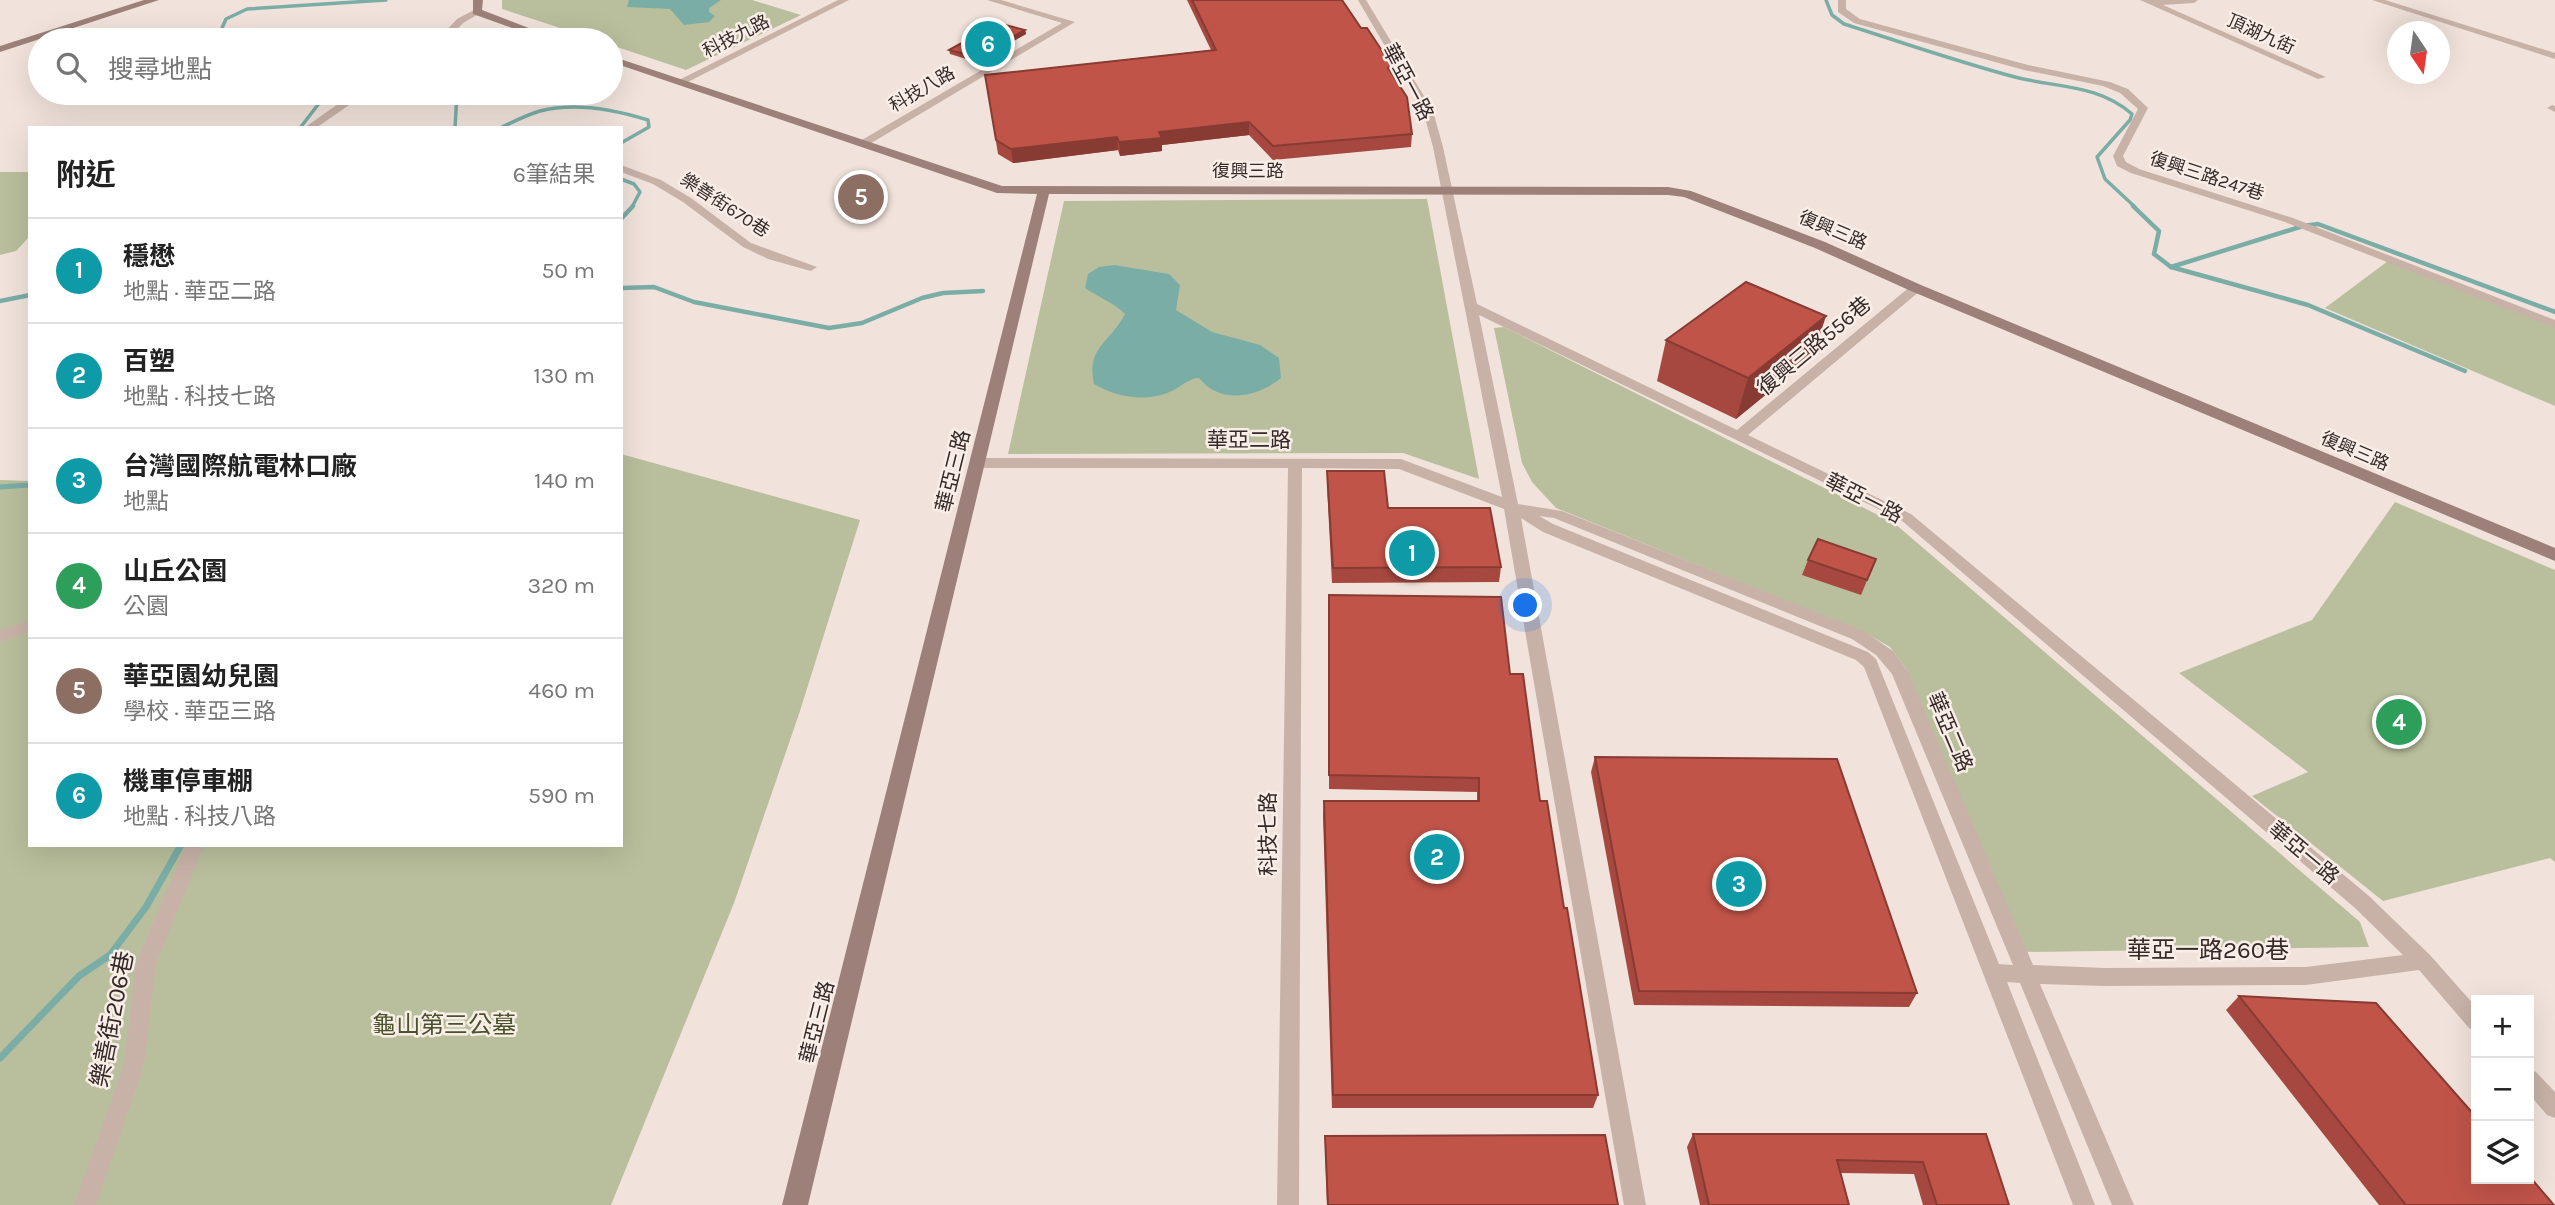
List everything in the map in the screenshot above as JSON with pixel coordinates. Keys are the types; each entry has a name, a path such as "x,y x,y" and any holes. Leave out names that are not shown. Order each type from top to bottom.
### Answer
{"street":[{"path":"66,28 154,0"},
{"path":"83,28 170,0"},
{"path":"477,12 478,0"},
{"name":"科技九路","path":"680,82 845,0"},
{"name":"科技八路","path":"864,143 1070,22 990,0"},
{"name":"華亞一路","path":"1362,0 1428,111 1471,306 1906,517 2362,902 2423,961 2471,1015"},
{"name":"復興三路247巷","path":"1842,0 1842,10 1847,16 2016,65 2106,84 2124,91 2143,108 2118,156 2122,164 2135,171 2289,220 2555,324"},
{"name":"頂湖九街","path":"2148,1 2194,0"},
{"path":"2376,0 2555,56"},
{"name":"頂湖九街","path":"2148,1 2321,77"},
{"path":"453,28 477,12 522,28"},
{"path":"0,49 28,40"},
{"path":"0,54 28,45"},
{"path":"623,63 995,188 1044,190"},
{"path":"312,126 343,105"},
{"name":"樂善街670巷","path":"623,168 657,182 687,200 747,245 772,256 811,267"},
{"name":"復興三路","path":"1044,190 1447,189 1668,191 1687,194 1819,245 2555,555"},
{"name":"華亞三路","path":"796,1205 1044,190"},
{"name":"復興三路556巷","path":"1738,436 1916,288"},
{"path":"1471,306 1502,455 1635,1205"},
{"name":"華亞二路","path":"979,463 1401,464 1511,506 1548,528 1846,648 1870,663 2084,1205"},
{"name":"科技七路","path":"1288,1205 1295,463"},
{"name":"華亞二路","path":"1511,506 1557,514 1858,635 1880,648 1900,672 2123,1205"},
{"path":"0,636 28,627"},
{"name":"樂善街206巷","path":"85,1205 134,1065 146,964 194,847"},
{"name":"華亞一路260巷","path":"1994,973 2105,977 2306,976 2423,961"},
{"path":"2534,1085 2555,1108"}],"green space":[{"path":"502,0 752,0 801,15 686,70 623,49 623,28 560,28 502,9"},
{"path":"0,172 28,172 28,238 16,251 0,255"},
{"path":"1427,199 1479,479 1403,453 1008,454 1064,201"},
{"path":"2388,261 2555,325 2555,406 2325,308"},
{"path":"1504,327 1894,523 2360,922 2369,947 2024,952 1906,669 1890,647 1864,632 1556,508 1532,482 1522,463 1494,328"},
{"name":"龜山第三公墓","path":"623,455 860,520 799,714 734,903 611,1205 0,1205 0,480 28,481 28,847 623,847"},
{"path":"2395,502 2555,570 2555,862 2550,858 2383,901 2252,796 2308,772 2179,673 2312,620"}],"water":[{"path":"629,0 721,0 709,8 709,12 715,16 709,22 684,25 670,9 627,7"},
{"path":"1114,265 1169,274 1180,285 1176,310 1212,332 1260,345 1279,358 1281,378 1261,390 1239,395 1217,392 1199,378 1164,394 1144,398 1113,393 1094,384 1092,372 1096,353 1125,314 1085,288 1088,274 1099,267"}],"building":[{"path":"1192,0 1342,0 1361,28 1367,28 1392,66 1388,68 1407,97 1412,134 1273,146 1249,122 1159,132 1162,138 1119,142 1117,137 1011,149 996,140 985,75 1216,50"},
{"path":"998,23 1025,30 976,57 949,50"},
{"path":"1746,282 1826,316 1748,378 1666,340"},
{"path":"1327,471 1384,471 1388,508 1490,508 1501,567 1333,568"},
{"path":"1818,539 1876,559 1867,580 1808,560"},
{"path":"1329,595 1501,597 1510,674 1523,674 1540,801 1547,801 1598,1095 1333,1095 1324,801 1479,801 1479,778 1329,775"},
{"path":"1595,757 1837,759 1917,993 1639,991"},
{"path":"2239,996 2376,1003 2471,1111 2471,1184 2534,1184 2534,1182 2554,1205 2406,1205"},
{"path":"1693,1134 1986,1134 2009,1205 1937,1205 1923,1162 1837,1160 1849,1205 1709,1205"},
{"path":"1605,1135 1618,1205 1328,1205 1325,1136"}],"waterway":[{"path":"222,28 226,19 247,9 386,0"},
{"path":"1826,0 1832,15 1844,24 1994,71 2091,92 2119,104 2132,114 2130,120 2097,157 2105,179 2135,207"},
{"path":"302,126 318,105"},
{"path":"455,126 456,105"},
{"path":"505,126 540,111 567,107 609,110 648,120 649,127 623,142"},
{"path":"623,180 634,184 640,192 632,207"},
{"path":"623,217 633,206"},
{"path":"2133,206 2159,231 2154,254 2171,267"},
{"path":"2171,267 2303,226 2318,224 2555,312"},
{"path":"2171,267 2308,305 2465,371"},
{"path":"623,288 654,287 694,302 829,328 862,323 922,298 943,293 983,291"},
{"path":"0,301 28,295"},
{"path":"0,487 28,485"},
{"path":"0,1058 79,976 110,955 146,907 180,847"}],"place":[{"name":"機車停車棚","path":"988,44"},
{"name":"華亞園幼兒園","path":"861,197"},
{"name":"穩懋","path":"1412,553"},
{"name":"山丘公園","path":"2399,722"},
{"name":"百塑","path":"1437,857"},
{"name":"台灣國際航電林口廠","path":"1739,884"}]}
